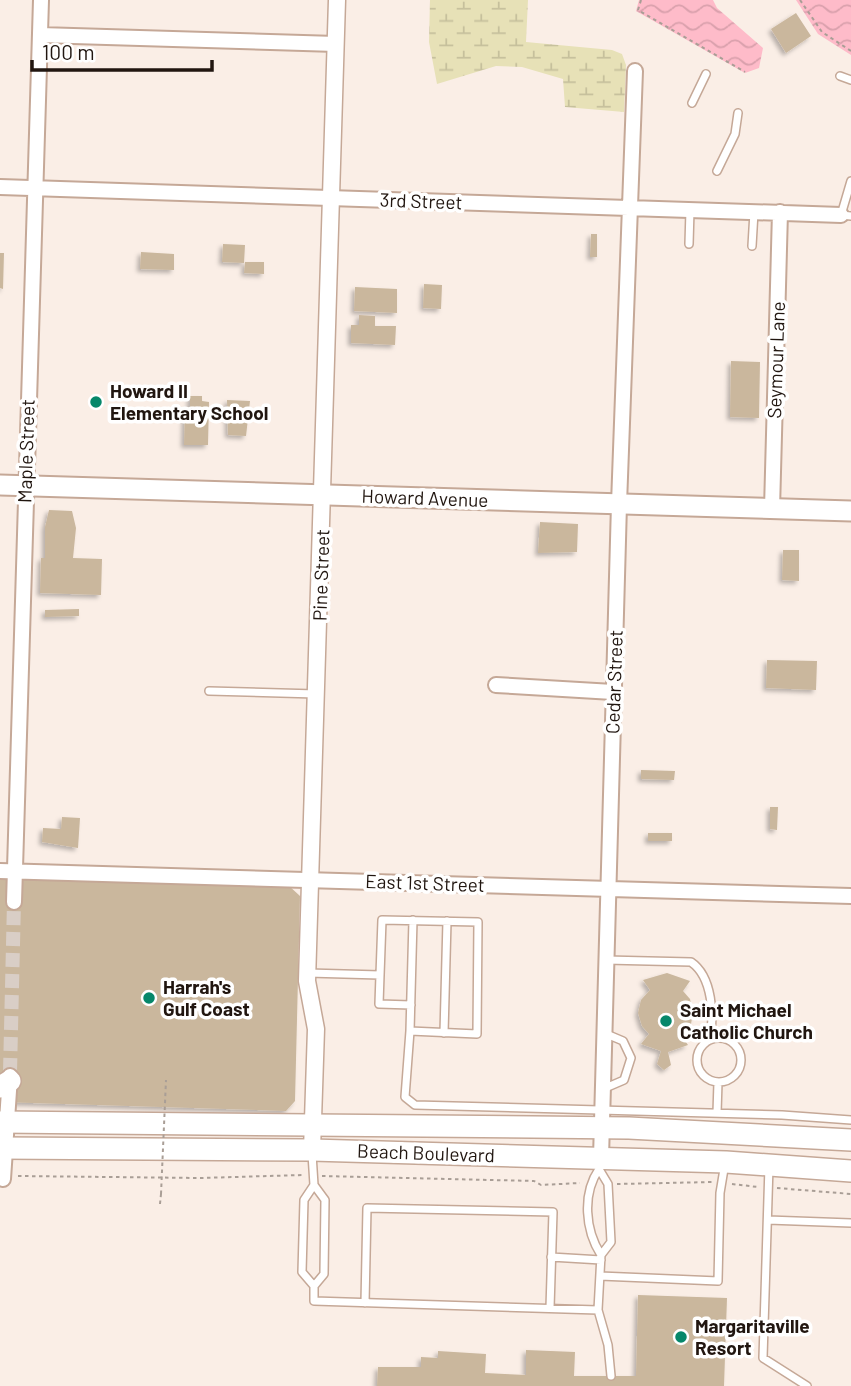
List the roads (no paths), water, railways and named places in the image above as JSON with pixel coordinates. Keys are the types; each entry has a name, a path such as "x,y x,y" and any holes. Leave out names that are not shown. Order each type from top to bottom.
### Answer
{"main road":[{"name":"Howard Avenue","path":"0,485 851,511"},
{"name":"Beach Boulevard","path":"4,1122 313,1125 603,1119 851,1140"},
{"name":"Beach Boulevard","path":"3,1149 312,1150 600,1163 726,1162 851,1171"}],"street":[{"name":"Maple Street","path":"14,902 7,871 25,486 41,0"},
{"name":"Pine Street","path":"312,1150 316,1029 308,973 337,0"},
{"path":"40,35 335,44"},
{"name":"Cedar Street","path":"600,1163 619,504 635,71"},
{"name":"3rd Street","path":"0,187 846,216"},
{"name":"Seymour Lane","path":"772,509 780,212"},
{"path":"496,685 613,692"},
{"name":"East 1st Street","path":"7,871 851,896"},
{"path":"6,1080 3,1149 7,1177"}],"lane":[{"path":"692,103 706,74"},
{"path":"840,76 851,80"},
{"path":"718,171 736,133 737,113"},
{"path":"846,216 851,181"},
{"path":"689,244 690,209"},
{"path":"752,246 754,211"},
{"path":"208,691 317,694"},
{"path":"410,1031 477,1034 478,922 382,920 379,1004 411,1005"},
{"path":"413,920 405,1097 415,1105 603,1119 717,1113 851,1120"},
{"path":"444,1033 447,921"},
{"path":"606,960 691,962 698,967 711,1006 710,1040"},
{"path":"308,973 380,975"},
{"path":"603,1089 624,1080 631,1058 623,1041 604,1033"},
{"path":"726,1039 735,1045 740,1056 736,1074 718,1082 706,1078 698,1068 700,1048 710,1040 726,1039"},
{"path":"717,1113 718,1082"},
{"path":"312,1150 314,1185 326,1200 324,1274 314,1286 314,1301 598,1310"},
{"path":"600,1276 718,1281 720,1193 726,1162"},
{"path":"600,1163 589,1183 588,1220 591,1240 601,1258"},
{"path":"600,1163 607,1184 611,1242 601,1258 598,1310 608,1345 611,1376"},
{"path":"769,1164 763,1358 807,1386"},
{"path":"314,1185 304,1200 302,1272 314,1286"},
{"path":"365,1303 367,1208 553,1212 550,1308"},
{"path":"768,1220 851,1223"},
{"path":"551,1257 601,1258"}],"water":[{"path":"639,0 713,0 717,8 763,48 759,68 745,73 636,11"},
{"path":"796,0 851,0 851,55 818,34"}],"tunnel":[{"path":"10,1072 14,902"}],"place":[{"name":"Howard II Elementary School","path":"96,402"},
{"name":"Harrah's Gulf Coast","path":"149,998"},
{"name":"Saint Michael Catholic Church","path":"666,1021"},
{"name":"Margaritaville Resort","path":"681,1337"}]}
